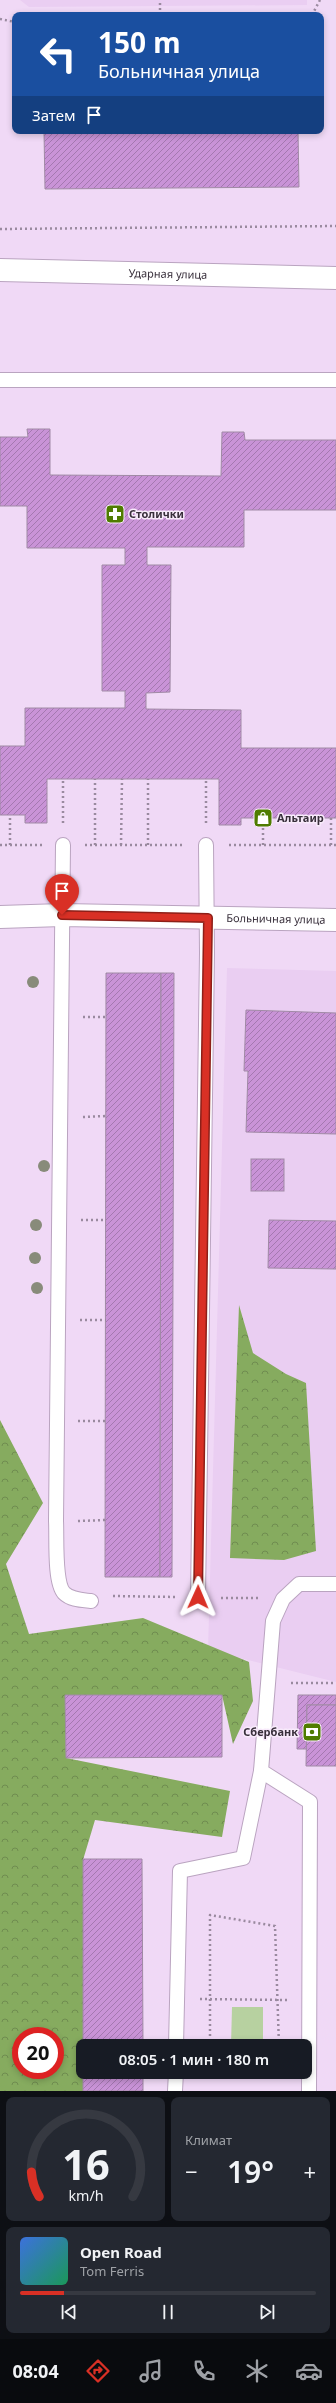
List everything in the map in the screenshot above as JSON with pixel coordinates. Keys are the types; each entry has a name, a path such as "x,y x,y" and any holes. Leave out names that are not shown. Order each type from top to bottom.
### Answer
{"street":[{"name":"Ударная улица","path":"0,270 336,278"},
{"name":"Больничная улица","path":"0,917 62,915 336,920"}],"lane":[{"path":"0,380 336,380"},
{"path":"63,845 56,1521 58,1582 64,1593 74,1599 91,1601"},
{"path":"198,1597 208,918 206,845"},
{"path":"176,2039 180,1871 243,1858 261,1771 273,1621 283,1599 298,1584 336,1584"},
{"path":"261,1771 310,1802 309,2091"},
{"path":"175,2091 176,2079"}],"path":[{"path":"160,0 160,12"},
{"path":"314,12 320,0"},
{"path":"0,19 12,21"},
{"path":"0,229 336,226"},
{"path":"63,779 63,845"},
{"path":"95,779 95,845"},
{"path":"121,845 122,779"},
{"path":"148,779 148,845"},
{"path":"206,780 206,845"},
{"path":"10,815 10,845"},
{"path":"263,818 263,845"},
{"path":"331,818 331,846"},
{"path":"0,845 336,846"},
{"path":"56,1521 106,1520"},
{"path":"91,1601 112,1596 283,1599"},
{"path":"268,1683 336,1684"},
{"path":"210,2039 210,1915 275,1926 278,2039"},
{"path":"197,1999 310,2000"}],"shaded area":[{"path":"20,0 307,0 307,5 29,7"},
{"path":"227,968 336,971 336,1682 208,1650"}],"green space":[{"path":"239,1305 253,1353 286,1374 306,1383 316,1551 284,1560 230,1558"},
{"path":"0,1420 43,1503 6,1564 29,1634 143,1618 249,1662 253,1701 233,1744 222,1695 65,1695 66,1758 230,1791 222,1837 95,1820 83,1860 83,2039 76,2039 76,2079 83,2079 83,2091 0,2091"},
{"path":"232,2007 263,2007 263,2039 231,2039"}],"building":[{"path":"44,134 298,134 299,187 45,189"},
{"path":"27,429 50,429 50,475 221,476 222,432 244,432 245,440 336,440 336,510 244,510 244,547 147,547 147,565 171,565 170,692 146,693 146,709 241,710 241,748 336,748 336,818 241,818 241,825 219,825 219,779 47,779 47,823 25,823 25,815 0,815 0,746 25,746 25,708 125,708 125,691 102,691 102,565 125,565 125,548 27,548 27,506 0,506 0,437 28,437"},
{"path":"106,973 161,973 160,1577 105,1577"},
{"path":"161,973 174,973 172,1577 160,1577"},
{"path":"246,1010 336,1013 336,1134 246,1132 248,1071 244,1071"},
{"path":"251,1159 284,1159 284,1191 251,1191"},
{"path":"269,1220 336,1221 336,1269 268,1268"},
{"path":"65,1695 222,1695 222,1757 66,1758"},
{"path":"298,1695 336,1695 336,1705 307,1705 307,1749 297,1749"},
{"path":"307,1705 336,1705 336,1766 306,1766"},
{"path":"83,1859 142,1859 143,2039 83,2039"},
{"path":"83,2079 143,2079 143,2091 83,2091"}],"place":[{"name":"Столички","path":"115,514"},
{"name":"Альтаир","path":"263,818"},
{"name":"Сбербанк","path":"312,1732"}],"route":[{"path":"62,915 208,918 198,1597"}]}
